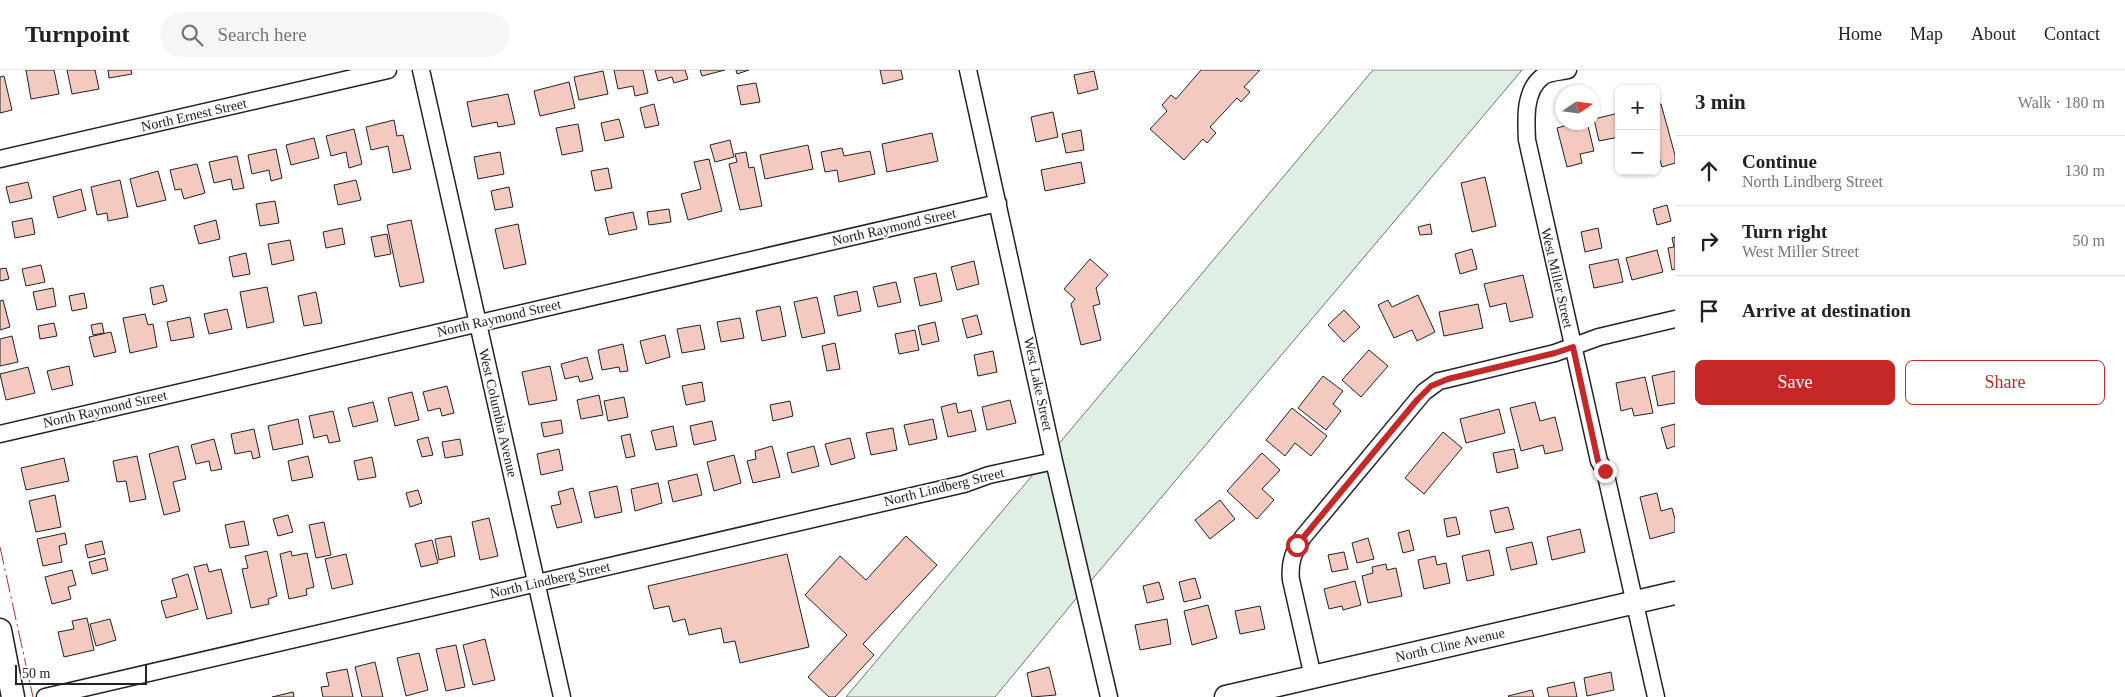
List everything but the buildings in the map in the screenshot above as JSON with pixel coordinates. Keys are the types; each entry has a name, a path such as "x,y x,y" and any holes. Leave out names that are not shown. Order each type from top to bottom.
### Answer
{"street":[{"name":"North Ernest Street","path":"0,159 388,70"},
{"name":"West Columbia Avenue","path":"421,70 562,697"},
{"name":"West Lake Street","path":"968,70 1054,460 1109,697"},
{"name":"West Miller Street","path":"1568,70 1543,76 1532,90 1528,103 1527,140 1598,461 1605,471 1656,697"},
{"name":"North Raymond Street","path":"0,434 998,203"},
{"path":"1312,677 1290,572 1292,556 1303,537 1417,400 1431,386 1448,379 1555,353 1599,337 1675,320"},
{"name":"North Lindberg Street","path":"44,697 964,484 989,475 1054,460"},
{"name":"North Cline Avenue","path":"1226,697 1675,594"},
{"path":"0,630 13,697"}],"green space":[{"path":"1373,70 1522,70 995,697 846,697"}],"power":[{"path":"0,547 33,697"}],"route":[{"path":"1297,545 1417,400 1431,386 1439,381 1573,347 1598,461 1605,471"}]}
